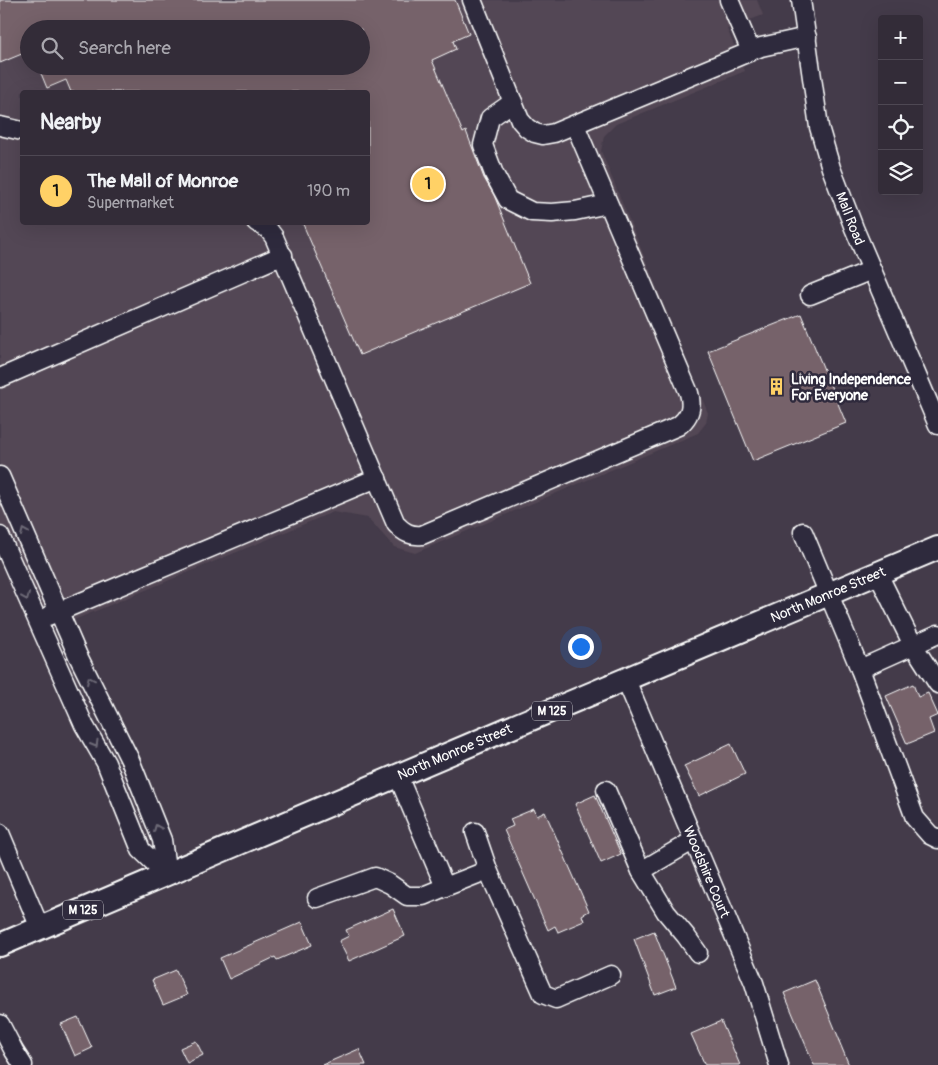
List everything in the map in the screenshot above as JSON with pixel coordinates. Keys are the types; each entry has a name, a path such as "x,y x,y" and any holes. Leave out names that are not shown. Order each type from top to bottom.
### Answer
{"main road":[{"name":"North Monroe Street","path":"0,945 938,548"}],"street":[{"path":"472,0 520,120 527,128 543,135 575,125 752,52 783,41 807,37"},
{"path":"729,0 752,52"},
{"name":"Mall Road","path":"801,0 819,127 831,168 938,425"},
{"path":"513,102 490,118 483,145 494,174 508,200 532,212 552,213 575,211 608,204"},
{"path":"261,225 274,236 283,255 396,524 406,533 413,536 422,534 672,428 684,421 691,409 689,393 575,125"},
{"path":"0,126 20,131"},
{"path":"0,378 283,255"},
{"path":"810,295 872,270"},
{"path":"0,476 78,656 130,760 162,840 167,875"},
{"path":"36,620 377,478"},
{"path":"803,532 860,669 915,818 930,835 938,839"},
{"path":"0,536 84,725 106,763 141,850 167,875"},
{"path":"878,574 913,645 938,682"},
{"path":"860,669 938,634"},
{"name":"Woodshire Court","path":"626,680 754,983 779,1065"},
{"path":"398,776 445,887"},
{"path":"606,790 641,871 666,912 698,953"},
{"path":"475,832 488,870 543,994 556,999 611,975"},
{"path":"0,833 40,928"},
{"path":"641,871 694,840"},
{"path":"317,898 375,877 408,896 422,896 488,870"},
{"path":"0,1024 23,1065"}],"shaded area":[{"path":"0,0 757,0 763,15 727,29 745,71 616,124 604,136 601,151 708,413 706,423 698,433 415,553 394,547 368,518 333,512 33,637 0,560"}],"building":[{"path":"0,0 455,0 469,34 453,41 456,49 432,60 463,133 466,131 484,178 494,195 530,283 360,355 303,225 370,225 370,90 70,90 66,80 47,88 42,75 370,75 370,20 20,20 20,55 0,63"},
{"name":"Living Independence For Everyone","path":"801,314 846,423 753,461 708,351"},
{"path":"913,684 918,697 928,693 938,715 929,719 934,733 907,744 886,696"},
{"path":"731,744 745,774 699,796 684,766"},
{"path":"595,795 621,854 601,863 575,804"},
{"path":"534,809 537,816 545,812 589,911 582,915 584,921 558,932 555,926 548,930 504,830 513,826 510,819"},
{"path":"393,909 405,936 349,961 339,941 349,936 346,930"},
{"path":"302,922 312,945 277,960 275,957 229,979 220,958"},
{"path":"654,931 676,987 655,995 634,939"},
{"path":"176,970 187,995 163,1005 152,980"},
{"path":"815,980 849,1065 814,1065 784,993"},
{"path":"78,1017 92,1048 75,1056 61,1024"},
{"path":"721,1021 740,1065 705,1065 691,1034"},
{"path":"196,1041 203,1055 187,1063 180,1048"},
{"path":"359,1049 366,1065 322,1065"}],"place":[{"name":"The Mall of Monroe","path":"428,184"},
{"name":"Living Independence For Everyone","path":"777,387"}]}
